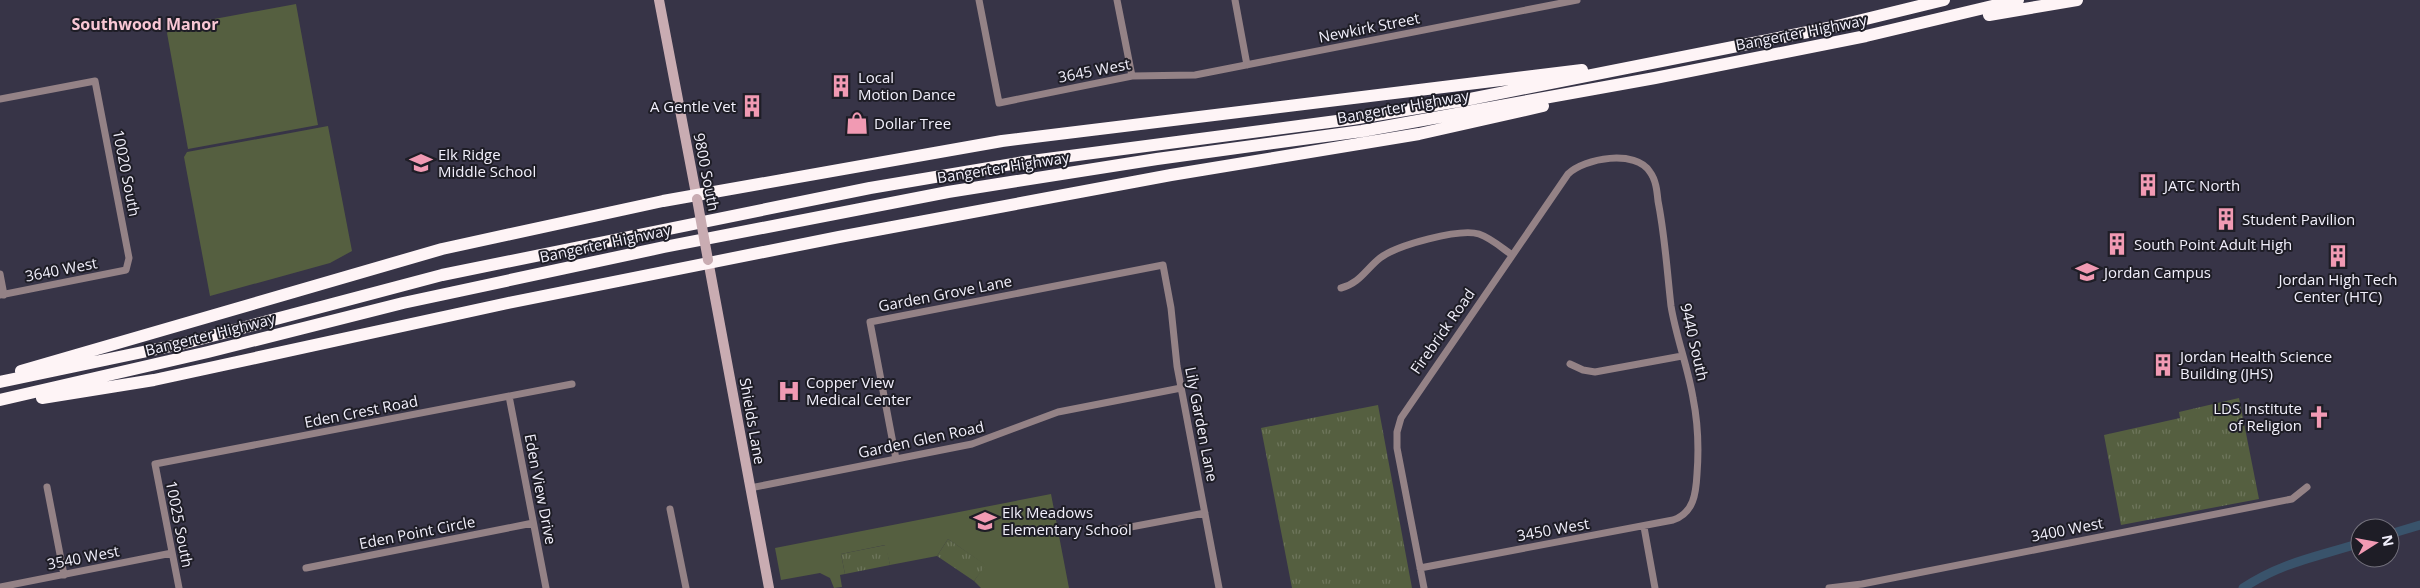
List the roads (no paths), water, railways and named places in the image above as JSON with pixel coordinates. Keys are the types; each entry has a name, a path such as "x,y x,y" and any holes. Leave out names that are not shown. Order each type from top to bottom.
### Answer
{"highway":[{"path":"1862,20 1919,0"},
{"name":"Bangerter Highway","path":"0,382 172,346 442,275 870,188 1024,162 1418,108 1659,62 1862,20 1944,0"},
{"name":"Bangerter Highway","path":"0,401 479,286 878,205 1157,159 1362,131 1655,78 1866,36 2018,0"},
{"path":"1866,36 2077,0"},
{"path":"0,377 442,249 696,197 1025,138 1659,62"},
{"path":"0,401 130,385 508,303 709,262 1171,175 1419,134 1655,78"}],"main road":[{"name":"9800 South","path":"659,0 709,262"},
{"name":"Shields Lane","path":"709,262 769,588"}],"street":[{"name":"3645 West","path":"979,0 999,103 1132,76 1195,75"},
{"path":"1117,0 1132,76"},
{"path":"1234,0 1248,65"},
{"name":"Newkirk Street","path":"1195,75 1577,0"},
{"name":"10020 South","path":"0,99 95,80 129,258 126,270"},
{"name":"Firebrick Road","path":"1424,588 1397,448 1398,424 1407,407 1571,171 1583,164 1632,158"},
{"name":"9440 South","path":"1632,158 1646,167 1655,183 1666,241 1673,314 1694,398 1698,436 1694,497 1688,511"},
{"path":"1341,288 1357,281 1374,263 1393,250 1408,244 1469,233 1479,234 1512,255"},
{"name":"Lily Garden Lane","path":"1163,265 1171,308 1174,347 1218,588"},
{"name":"Garden Grove Lane","path":"896,459 870,322 1163,265"},
{"name":"3640 West","path":"2,295 126,270"},
{"path":"0,274 2,295"},
{"path":"1570,364 1583,370 1595,372 1682,356"},
{"name":"Eden Crest Road","path":"155,464 572,384"},
{"name":"Garden Glen Road","path":"750,488 985,440 1033,419 1058,412 1181,388"},
{"name":"Eden View Drive","path":"509,396 546,588"},
{"name":"10025 South","path":"155,464 179,588"},
{"path":"47,487 64,574"},
{"name":"3400 West","path":"1829,588 1862,584 2292,499 2306,488"},
{"path":"670,509 686,588"},
{"name":"3450 West","path":"1420,568 1644,527 1674,520 1688,511"},
{"path":"1120,530 1204,513"},
{"name":"Eden Point Circle","path":"306,568 533,523"},
{"path":"1644,527 1655,588"},
{"name":"3540 West","path":"0,587 172,553"}],"waterway":[{"path":"2400,531 2420,525"},
{"path":"2243,588 2257,579 2286,566 2350,546"}],"place":[{"name":"Local Motion Dance","path":"841,86"},
{"name":"A Gentle Vet","path":"752,106"},
{"name":"Dollar Tree","path":"857,123"},
{"name":"Elk Ridge Middle School","path":"421,163"},
{"name":"JATC North","path":"2148,185"},
{"name":"Student Pavilion","path":"2226,219"},
{"name":"South Point Adult High","path":"2117,244"},
{"name":"Jordan High Tech Center (HTC)","path":"2338,256"},
{"name":"Jordan Campus","path":"2087,272"},
{"name":"Jordan Health Science Building (JHS)","path":"2163,365"},
{"name":"Copper View Medical Center","path":"789,391"},
{"name":"LDS Institute of Religion","path":"2319,417"},
{"name":"Elk Meadows Elementary School","path":"985,521"}],"district":[{"name":"Southwood Manor","path":"145,24"}]}
